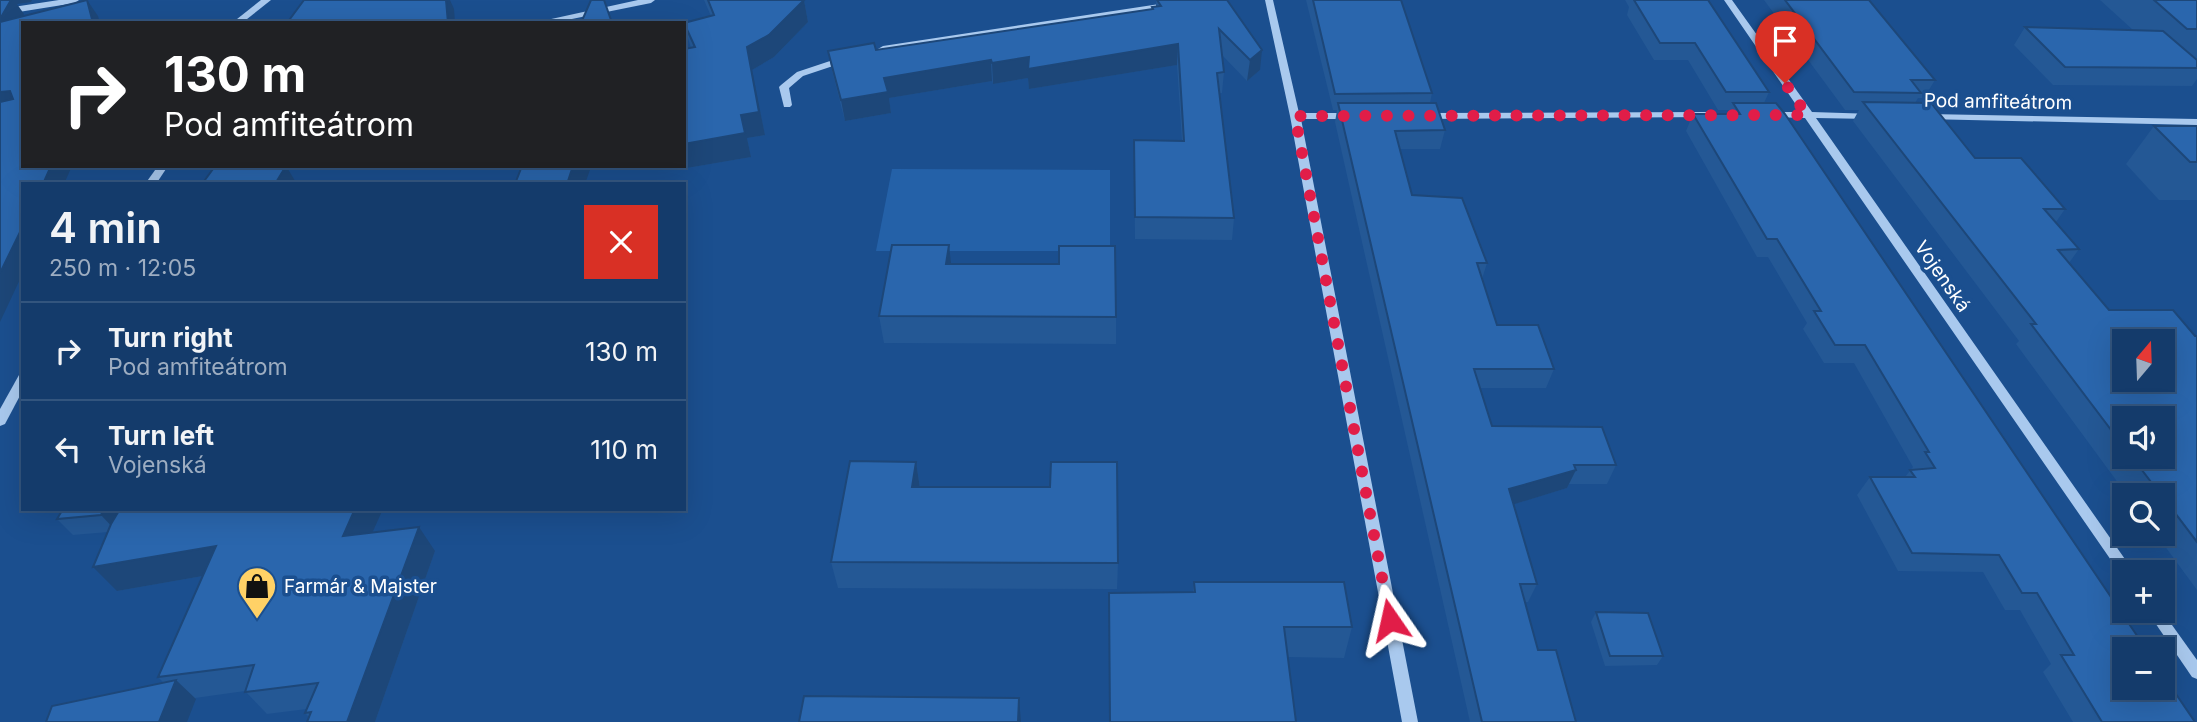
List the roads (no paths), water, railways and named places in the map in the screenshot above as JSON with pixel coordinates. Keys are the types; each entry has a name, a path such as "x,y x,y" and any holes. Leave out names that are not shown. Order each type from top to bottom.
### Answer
{"street":[{"path":"0,12 75,0"},
{"path":"239,21 267,0"},
{"path":"547,21 651,0"},
{"path":"1269,0 1295,116 1410,722"},
{"name":"Vojenská","path":"1728,0 2119,560"},
{"path":"867,52 1184,3"},
{"path":"787,105 784,87 800,74 856,56"},
{"path":"1416,116 1718,115"},
{"path":"1759,115 1889,117"},
{"path":"1295,116 1361,116"},
{"name":"Pod amfiteátrom","path":"1917,117 2197,122"},
{"path":"0,421 21,380"},
{"path":"0,393 15,390"},
{"path":"2162,623 2197,673"}],"place":[{"name":"Farmár & Majster","path":"257,620"}]}
